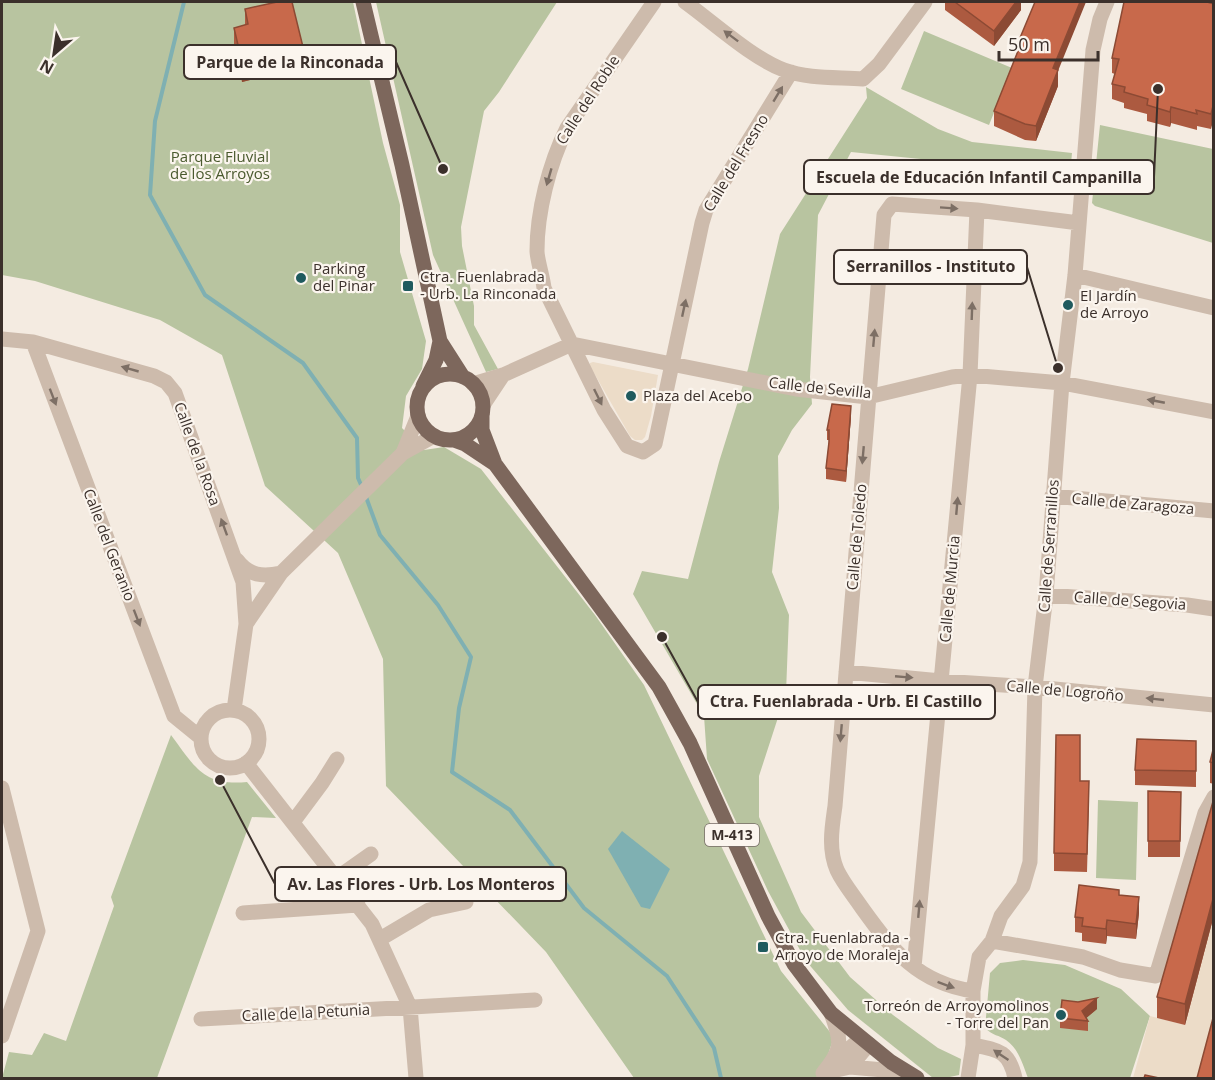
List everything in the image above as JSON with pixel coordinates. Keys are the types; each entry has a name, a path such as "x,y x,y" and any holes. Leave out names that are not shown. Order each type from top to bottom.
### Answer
{"main road":[{"name":"M-413","path":"363,2 402,165 440,341 478,390 482,411 482,430 495,465 659,687 692,749 794,964 831,1013 911,1075"},
{"name":"M-413","path":"418,416 416,409 419,393 436,360 440,341"},
{"path":"419,393 433,378 443,375 453,374 468,380"},
{"path":"454,440 471,432 482,411"},
{"path":"418,416 426,431 434,436"},
{"name":"M-413","path":"434,436 465,444 495,465"}],"street":[{"name":"Calle del Roble","path":"572,344 544,288 536,254 546,187 556,151 567,129 654,2"},
{"path":"685,2 762,58 791,72 802,75 863,79 879,64 925,2"},
{"name":"Calle de Serranillos","path":"968,1078 973,1045 973,991 979,957 992,942 1001,916 1023,886 1030,862 1035,687 1046,595 1062,383 1076,275 1093,50 1100,19 1107,2"},
{"name":"Calle del Fresno","path":"671,365 706,210 791,72"},
{"name":"Calle de Toledo","path":"973,991 951,988 931,979 883,938 836,869 830,836 835,806 884,215 892,204 977,210 1079,223"},
{"name":"Calle de Murcia","path":"915,967 970,375 977,210"},
{"path":"1076,275 1214,308"},
{"path":"2,339 33,342"},
{"name":"Calle de la Rosa","path":"33,342 154,376 166,382 175,393 243,582 246,624"},
{"name":"Calle del Geranio","path":"33,342 174,716 201,738"},
{"name":"Calle de Sevilla","path":"572,344 796,389 868,397 970,375 1062,383 1214,412"},
{"path":"468,380 503,375 572,344 604,410 627,446 643,452 655,444 671,365"},
{"path":"482,411 503,375"},
{"path":"403,453 418,416"},
{"path":"234,710 246,624 281,573 403,453 434,436"},
{"name":"Calle de Zaragoza","path":"1052,496 1214,511"},
{"path":"235,557 244,569 252,574 267,576 281,573"},
{"name":"Calle de Segovia","path":"1046,595 1214,609"},
{"name":"Calle de Logroño","path":"846,672 1035,687 1214,705"},
{"path":"234,710 245,714 252,720 258,730 259,739 256,751 246,763 232,768 221,766 208,758 202,749 201,738 208,719 216,713 234,710"},
{"path":"293,822 311,800 336,759"},
{"path":"246,763 358,904 380,939 410,1007 416,1078"},
{"path":"2,788 38,931 2,1036"},
{"path":"992,942 1083,957 1120,970 1156,976 1205,813 1214,797"},
{"path":"337,878 371,855"},
{"path":"380,939 429,910 466,902"},
{"path":"243,913 358,904"},
{"name":"Calle de la Petunia","path":"201,1019 535,1000"},
{"path":"818,1077 838,1055 837,1029 831,1013"},
{"path":"818,1077 865,1041"},
{"path":"849,1067 865,1041"},
{"path":"973,1045 996,1050 1012,1062 1015,1078"},
{"path":"818,1077 849,1067 911,1075"}],"green space":[{"name":"Parque Fluvial de los Arroyos","path":"2,2 353,2 383,143 400,205 400,252 426,341 422,369 406,396 402,428 424,450 444,447 481,469 595,615 644,685 781,971 834,1037 820,1078 634,1078 546,952 386,786 383,659 338,553 265,486 222,355 160,320 35,281 2,275"},
{"path":"376,2 557,2 499,92 484,111 461,227 462,246 474,306 474,325 498,369 486,372 433,255"},
{"path":"924,31 1012,68 989,125 901,89"},
{"path":"866,87 938,129 972,142 1072,153 1070,174 851,152 818,215 810,377 812,404 792,430 778,456 779,508 772,572 789,615 786,693 759,776 759,817 801,912 850,977 893,1015 938,1048 961,1059 959,1075 945,1078 933,1078 848,1010 806,961 768,891 707,759 704,716 633,594 642,571 688,579 719,462 748,369 780,234 867,98"},
{"path":"1100,125 1213,149 1213,243 1095,206 1092,203"},
{"path":"171,735 194,765 210,777 220,781 247,782 276,818 252,817 157,1078 2,1078 9,1052 32,1055 44,1033 66,1041 114,906 111,897"},
{"path":"1098,800 1138,802 1136,880 1096,878"},
{"path":"1023,960 1065,965 1121,989 1150,1016 1130,1078 1028,1078 1014,1048 1006,1040 985,1028 990,973 1000,963"}],"shaded area":[{"name":"Plaza del Acebo","path":"593,362 658,375 651,416 642,440 635,440 630,436 590,366"},
{"path":"1213,915 1213,1035 1202,1078 1133,1078 1150,1016 1185,1025"}],"water":[{"path":"622,831 670,869 650,909 641,907 608,849"}],"building":[{"path":"277,2 292,2 303,47 242,62 234,28 248,24 245,9"},
{"path":"955,2 1016,2 994,31"},
{"path":"1035,2 1080,2 1053,68 1058,70 1036,126 1025,124 994,111"},
{"path":"1124,2 1207,2 1214,4 1214,102 1211,114 1196,110 1197,114 1171,107 1170,112 1147,105 1148,99 1124,92 1125,87 1112,84 1119,59 1112,58"},
{"path":"832,404 851,406 846,471 826,468 829,442 829,430 827,430"},
{"path":"1056,735 1080,735 1080,781 1089,781 1087,854 1054,853"},
{"path":"1137,739 1196,741 1196,771 1135,770"},
{"path":"1214,746 1214,763 1210,762"},
{"path":"1148,791 1181,792 1180,841 1148,841"},
{"path":"1214,798 1214,895 1185,1004 1157,997"},
{"path":"1079,885 1119,890 1119,895 1139,897 1136,924 1107,920 1106,929 1082,926 1083,918 1075,917"},
{"path":"1097,998 1082,1011 1088,1021 1060,1018 1062,1000 1078,1002"},
{"path":"1213,1018 1214,1078 1197,1078"}],"waterway":[{"path":"184,2 155,121 150,195 205,295 303,363 357,438 358,478 362,487"},
{"path":"366,497 380,535 438,605 471,657 459,708 452,772 510,810 584,908 667,976 714,1048 721,1078"}],"place":[{"name":"Escuela de Educación Infantil Campanilla","path":"1158,89"},
{"name":"Parque de la Rinconada","path":"443,169"},
{"name":"Parking del Pinar","path":"301,278"},
{"name":"Ctra. Fuenlabrada - Urb. La Rinconada","path":"408,286"},
{"name":"El Jardín de Arroyo","path":"1068,305"},
{"name":"Serranillos - Instituto","path":"1058,368"},
{"name":"Plaza del Acebo","path":"631,396"},
{"name":"Ctra. Fuenlabrada - Urb. El Castillo","path":"662,637"},
{"name":"Av. Las Flores - Urb. Los Monteros","path":"220,780"},
{"name":"Ctra. Fuenlabrada - Arroyo de Moraleja","path":"763,947"},
{"name":"Torreón de Arroyomolinos - Torre del Pan","path":"1061,1015"}]}
